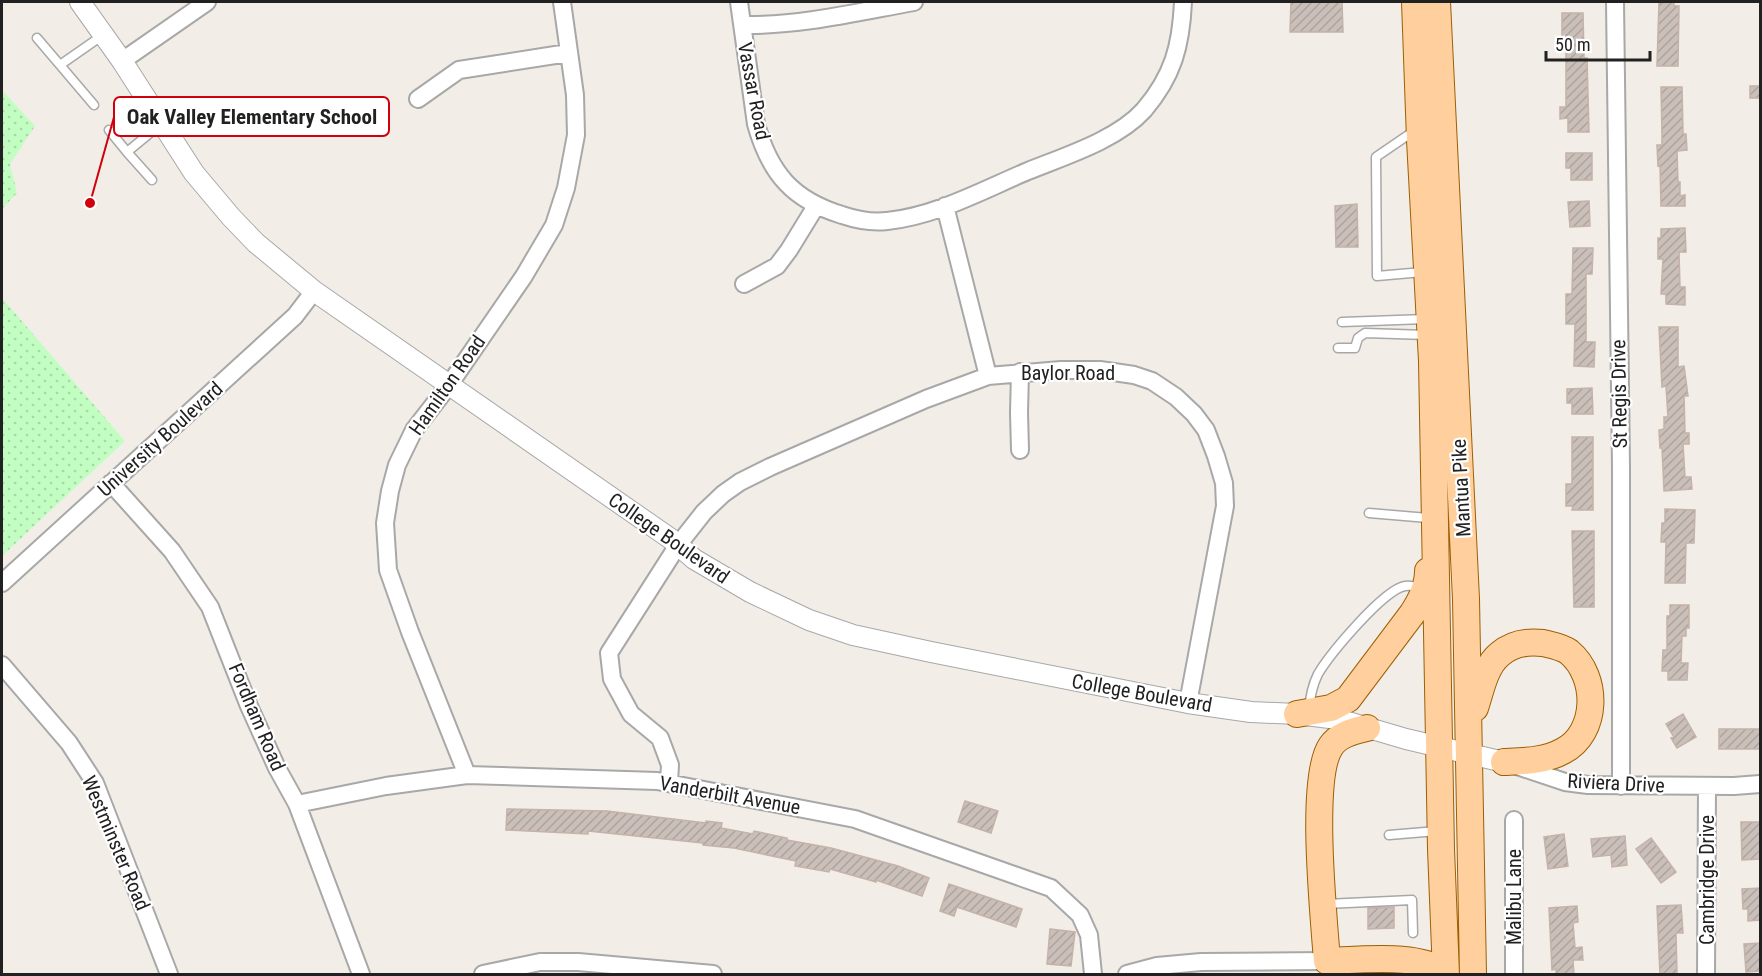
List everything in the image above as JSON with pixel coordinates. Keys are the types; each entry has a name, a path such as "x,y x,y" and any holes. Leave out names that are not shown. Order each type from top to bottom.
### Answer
{"main road":[{"name":"Mantua Pike","path":"1415,2 1430,327 1446,975"},
{"name":"Mantua Pike","path":"1437,2 1470,722 1473,975"},
{"path":"1434,479 1427,490 1428,577 1424,589 1406,623 1348,699 1351,718 1349,732 1335,741 1324,760 1320,793 1327,964 1408,960 1432,966 1438,969 1439,975"},
{"path":"1470,722 1491,666 1500,654 1513,645 1529,642 1552,645 1568,651 1579,663 1586,677 1591,710 1587,726 1576,742 1548,757 1504,762"},
{"path":"1303,713 1331,708 1351,718"},
{"path":"1408,960 1429,950 1435,941 1436,869 1441,840"}],"street":[{"name":"College Boulevard","path":"80,2 122,61 194,173 256,243 314,291 678,545 694,559 750,592 809,620 853,634 931,652 1188,703 1251,712 1303,713"},
{"path":"122,61 207,2"},
{"name":"Hamilton Road","path":"467,775 388,570 385,523 397,465 414,430 449,385 524,276 554,225 566,188 576,135 575,95 562,2"},
{"name":"Vassar Road","path":"739,2 756,124 772,164 786,183 816,206 862,221 886,222 908,218 945,206 1120,130 1142,112 1160,90 1173,64 1182,32 1183,2"},
{"path":"742,25 767,26 914,2"},
{"name":"St Regis Drive","path":"1615,2 1621,466 1621,786"},
{"path":"418,99 459,70 568,53"},
{"path":"744,284 777,266 816,206"},
{"path":"945,206 988,376"},
{"name":"University Boulevard","path":"2,583 296,316 314,291"},
{"name":"Baylor Road","path":"669,782 669,765 660,738 631,714 612,679 609,653 678,545 704,513 723,494 740,482 926,399 988,376 1061,369 1100,370 1134,375 1152,381 1176,397 1194,414 1206,430 1224,483 1225,506 1188,703"},
{"path":"1020,372 1018,413 1020,450"},
{"name":"Fordham Road","path":"111,483 172,551 210,607 249,706 297,804 361,975"},
{"name":"Westminster Road","path":"2,665 69,742 95,783 169,975"},
{"path":"1351,718 1440,748"},
{"name":"Riviera Drive","path":"1440,748 1504,762 1565,782 1587,785 1761,784"},
{"name":"Vanderbilt Avenue","path":"297,804 386,786 467,775 669,782 855,819 1051,888 1080,915 1089,935 1093,975"},
{"name":"Cambridge Drive","path":"1706,975 1707,786"},
{"name":"Malibu Lane","path":"1514,820 1514,975"},
{"path":"483,975 540,962 578,968 713,975"},
{"path":"1127,975 1157,966 1201,962 1327,964"}],"lane":[{"path":"60,65 103,35"},
{"path":"37,38 93,105"},
{"path":"127,152 161,123"},
{"path":"1419,127 1376,157 1377,276 1427,272"},
{"path":"110,129 152,180"},
{"path":"1342,322 1430,327"},
{"path":"1338,348 1355,348 1358,338 1365,333 1430,327"},
{"path":"1369,513 1428,518"},
{"path":"1303,713 1319,673 1372,608 1394,590 1404,586 1424,589"},
{"path":"1389,835 1441,840"},
{"path":"1323,904 1412,900 1413,933"}],"green space":[{"path":"2,90 35,126 10,164 17,193 2,209"},
{"path":"2,298 125,441 2,556"}],"building":[{"path":"1291,2 1342,2 1343,32 1290,32"},
{"path":"1659,2 1674,2 1674,6 1679,6 1678,66 1657,66"},
{"path":"1562,13 1583,13 1589,132 1568,132 1568,118 1560,119 1560,107 1566,107 1566,45 1562,45"},
{"path":"1750,86 1761,86 1761,98 1750,98"},
{"path":"1661,87 1682,87 1683,134 1686,134 1687,150 1677,151 1680,196 1685,195 1685,206 1661,206 1657,145 1662,145"},
{"path":"1566,153 1592,153 1592,180 1571,180 1571,168 1566,168"},
{"path":"1589,201 1590,226 1570,227 1568,202"},
{"path":"1357,204 1358,247 1336,247 1335,206"},
{"path":"1685,228 1686,252 1679,252 1680,287 1685,287 1685,305 1666,304 1666,294 1661,294 1663,259 1658,259 1658,238 1661,238 1661,229"},
{"path":"1573,248 1593,248 1592,274 1586,274 1586,342 1595,342 1594,367 1574,366 1575,324 1566,324 1566,294 1572,294"},
{"path":"1659,327 1678,327 1678,367 1684,366 1688,396 1684,396 1685,433 1689,433 1689,444 1683,444 1685,477 1691,477 1692,489 1664,491 1659,430 1664,429 1664,417 1668,417 1666,386 1662,387"},
{"path":"1592,388 1593,414 1572,414 1572,403 1567,403 1567,389"},
{"path":"1572,437 1593,437 1593,510 1572,510 1573,506 1566,506 1566,484 1572,484"},
{"path":"1665,509 1695,510 1694,543 1686,543 1685,583 1665,583 1666,542 1661,542"},
{"path":"1572,531 1594,531 1594,607 1574,607"},
{"path":"1670,605 1689,605 1689,628 1686,628 1686,636 1682,636 1681,663 1688,663 1687,680 1668,680 1668,671 1662,671 1663,650 1667,650 1667,616 1670,616"},
{"path":"1683,714 1696,737 1677,748 1671,738 1674,737 1666,724"},
{"path":"1719,729 1761,729 1761,749 1719,749"},
{"path":"965,801 998,811 991,833 958,822"},
{"path":"507,809 607,811 722,823 721,828 753,834 754,831 831,848 898,866 929,878 922,896 876,880 876,882 830,869 829,872 795,866 796,861 734,848 703,845 703,843 588,831 588,834 506,830"},
{"path":"1741,822 1760,822 1761,859 1742,860"},
{"path":"1564,834 1568,866 1548,869 1544,837"},
{"path":"1625,836 1627,865 1612,867 1611,855 1593,857 1591,839"},
{"path":"1651,838 1676,872 1661,883 1636,849"},
{"path":"949,884 1022,909 1016,927 957,907 954,916 940,911"},
{"path":"1761,888 1761,920 1748,921 1748,909 1743,909 1742,889"},
{"path":"1681,905 1683,933 1676,933 1677,975 1660,975 1657,906"},
{"path":"1577,906 1578,922 1573,923 1575,948 1582,947 1583,960 1573,960 1574,975 1556,975 1556,969 1552,970 1549,908"},
{"path":"1394,907 1394,928 1368,929 1368,908"},
{"path":"1050,929 1075,932 1071,966 1047,964"},
{"path":"1761,943 1761,971 1746,972 1744,944"}],"place":[{"name":"Oak Valley Elementary School","path":"90,203"}]}
